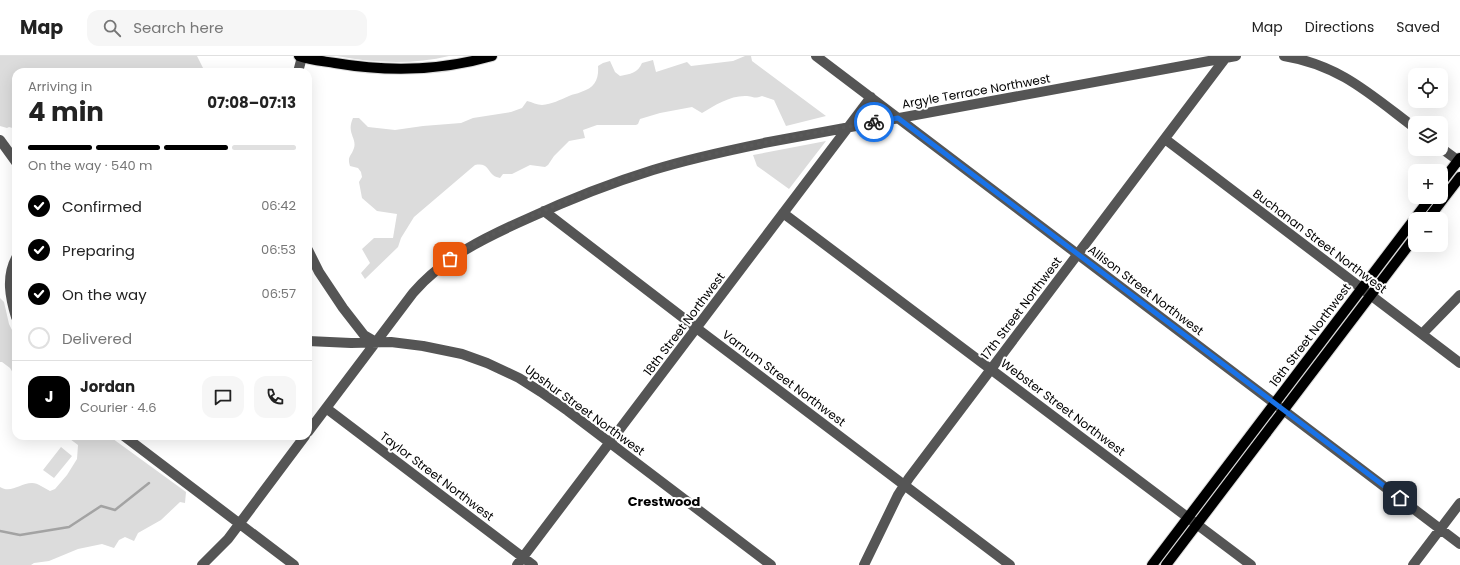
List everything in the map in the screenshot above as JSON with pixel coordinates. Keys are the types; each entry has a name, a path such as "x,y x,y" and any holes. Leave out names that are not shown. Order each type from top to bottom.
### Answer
{"main road":[{"path":"300,56 360,67 394,69 458,64 492,56"},
{"path":"1448,174 1459,160"},
{"path":"1434,212 1459,180"},
{"name":"16th Street Northwest","path":"1152,565 1426,204"},
{"name":"16th Street Northwest","path":"1166,565 1408,246"}],"street":[{"path":"298,68 300,56"},
{"name":"Allison Street Northwest","path":"816,56 1460,544"},
{"path":"1284,56 1317,64 1336,72 1360,86 1408,123"},
{"name":"Argyle Terrace Northwest","path":"312,427 424,280 464,250 500,230 597,189 656,169 755,145 1230,57"},
{"name":"17th Street Northwest","path":"864,565 904,485 1165,139 1230,57"},
{"name":"18th Street Northwest","path":"519,561 871,98"},
{"name":"Buchanan Street Northwest","path":"1165,139 1460,363"},
{"path":"0,140 12,156"},
{"path":"1448,153 1459,160"},
{"path":"1448,174 1459,180"},
{"name":"Varnum Street Northwest","path":"544,211 696,328 1010,565"},
{"name":"Webster Street Northwest","path":"783,213 1251,565"},
{"path":"312,258 319,272 343,308 364,335 376,342"},
{"path":"12,268 9,283 12,303"},
{"path":"1422,334 1460,295"},
{"name":"Upshur Street Northwest","path":"312,341 406,344 445,350 497,367 534,387 771,565"},
{"name":"Taylor Street Northwest","path":"326,408 519,561 533,565"},
{"path":"129,440 294,565"},
{"path":"202,565 222,546 240,524 302,440"},
{"path":"1413,565 1460,503"}],"shaded area":[{"path":"0,56 197,56 203,68 12,68 12,128 0,126"},
{"path":"337,56 449,56 421,61 393,62"},
{"path":"745,56 751,56 752,61 826,116 786,126 774,100 762,96 756,98 741,96 723,101 702,113 692,107 660,113 640,119 636,125 597,125 583,130 585,138 569,141 545,167 530,165 512,174 503,174 500,178 494,176 485,166 475,165 414,217 401,238 398,247 365,279 361,273 370,263 362,249 374,238 393,238 397,214 377,211 362,198 359,182 362,177 361,172 358,168 350,166 349,163 349,158 355,144 351,131 351,123 353,118 359,118 368,127 395,130 461,123 473,118 511,112 522,108 527,101 540,105 546,104 556,102 570,95 586,90 593,85 597,79 598,66 610,61 615,72 620,76 627,75 638,69 642,63 653,60 656,72 687,62 691,66 733,61"},
{"path":"826,141 789,189 757,166 753,155"},
{"path":"0,298 4,302 9,324 12,330 12,371 10,368 0,362"},
{"path":"71,440 114,440 186,492 185,503 180,502 161,520 138,533 134,541 125,537 119,540 114,548 102,544 78,549 49,561 34,563 31,565 0,565 0,487 4,489 12,489 28,483 34,483 50,491 55,489 67,475 77,459 78,445"},
{"path":"61,447 72,456 54,478 43,470"}],"waterway":[{"path":"0,531 20,535 69,527 101,506 115,510 149,483"}],"way so far":[{"path":"450,259 500,230 572,198 639,174 703,156 874,122"}],"district":[{"name":"Crestwood","path":"664,501"}],"route":[{"path":"874,122 898,118 1400,498"}]}
